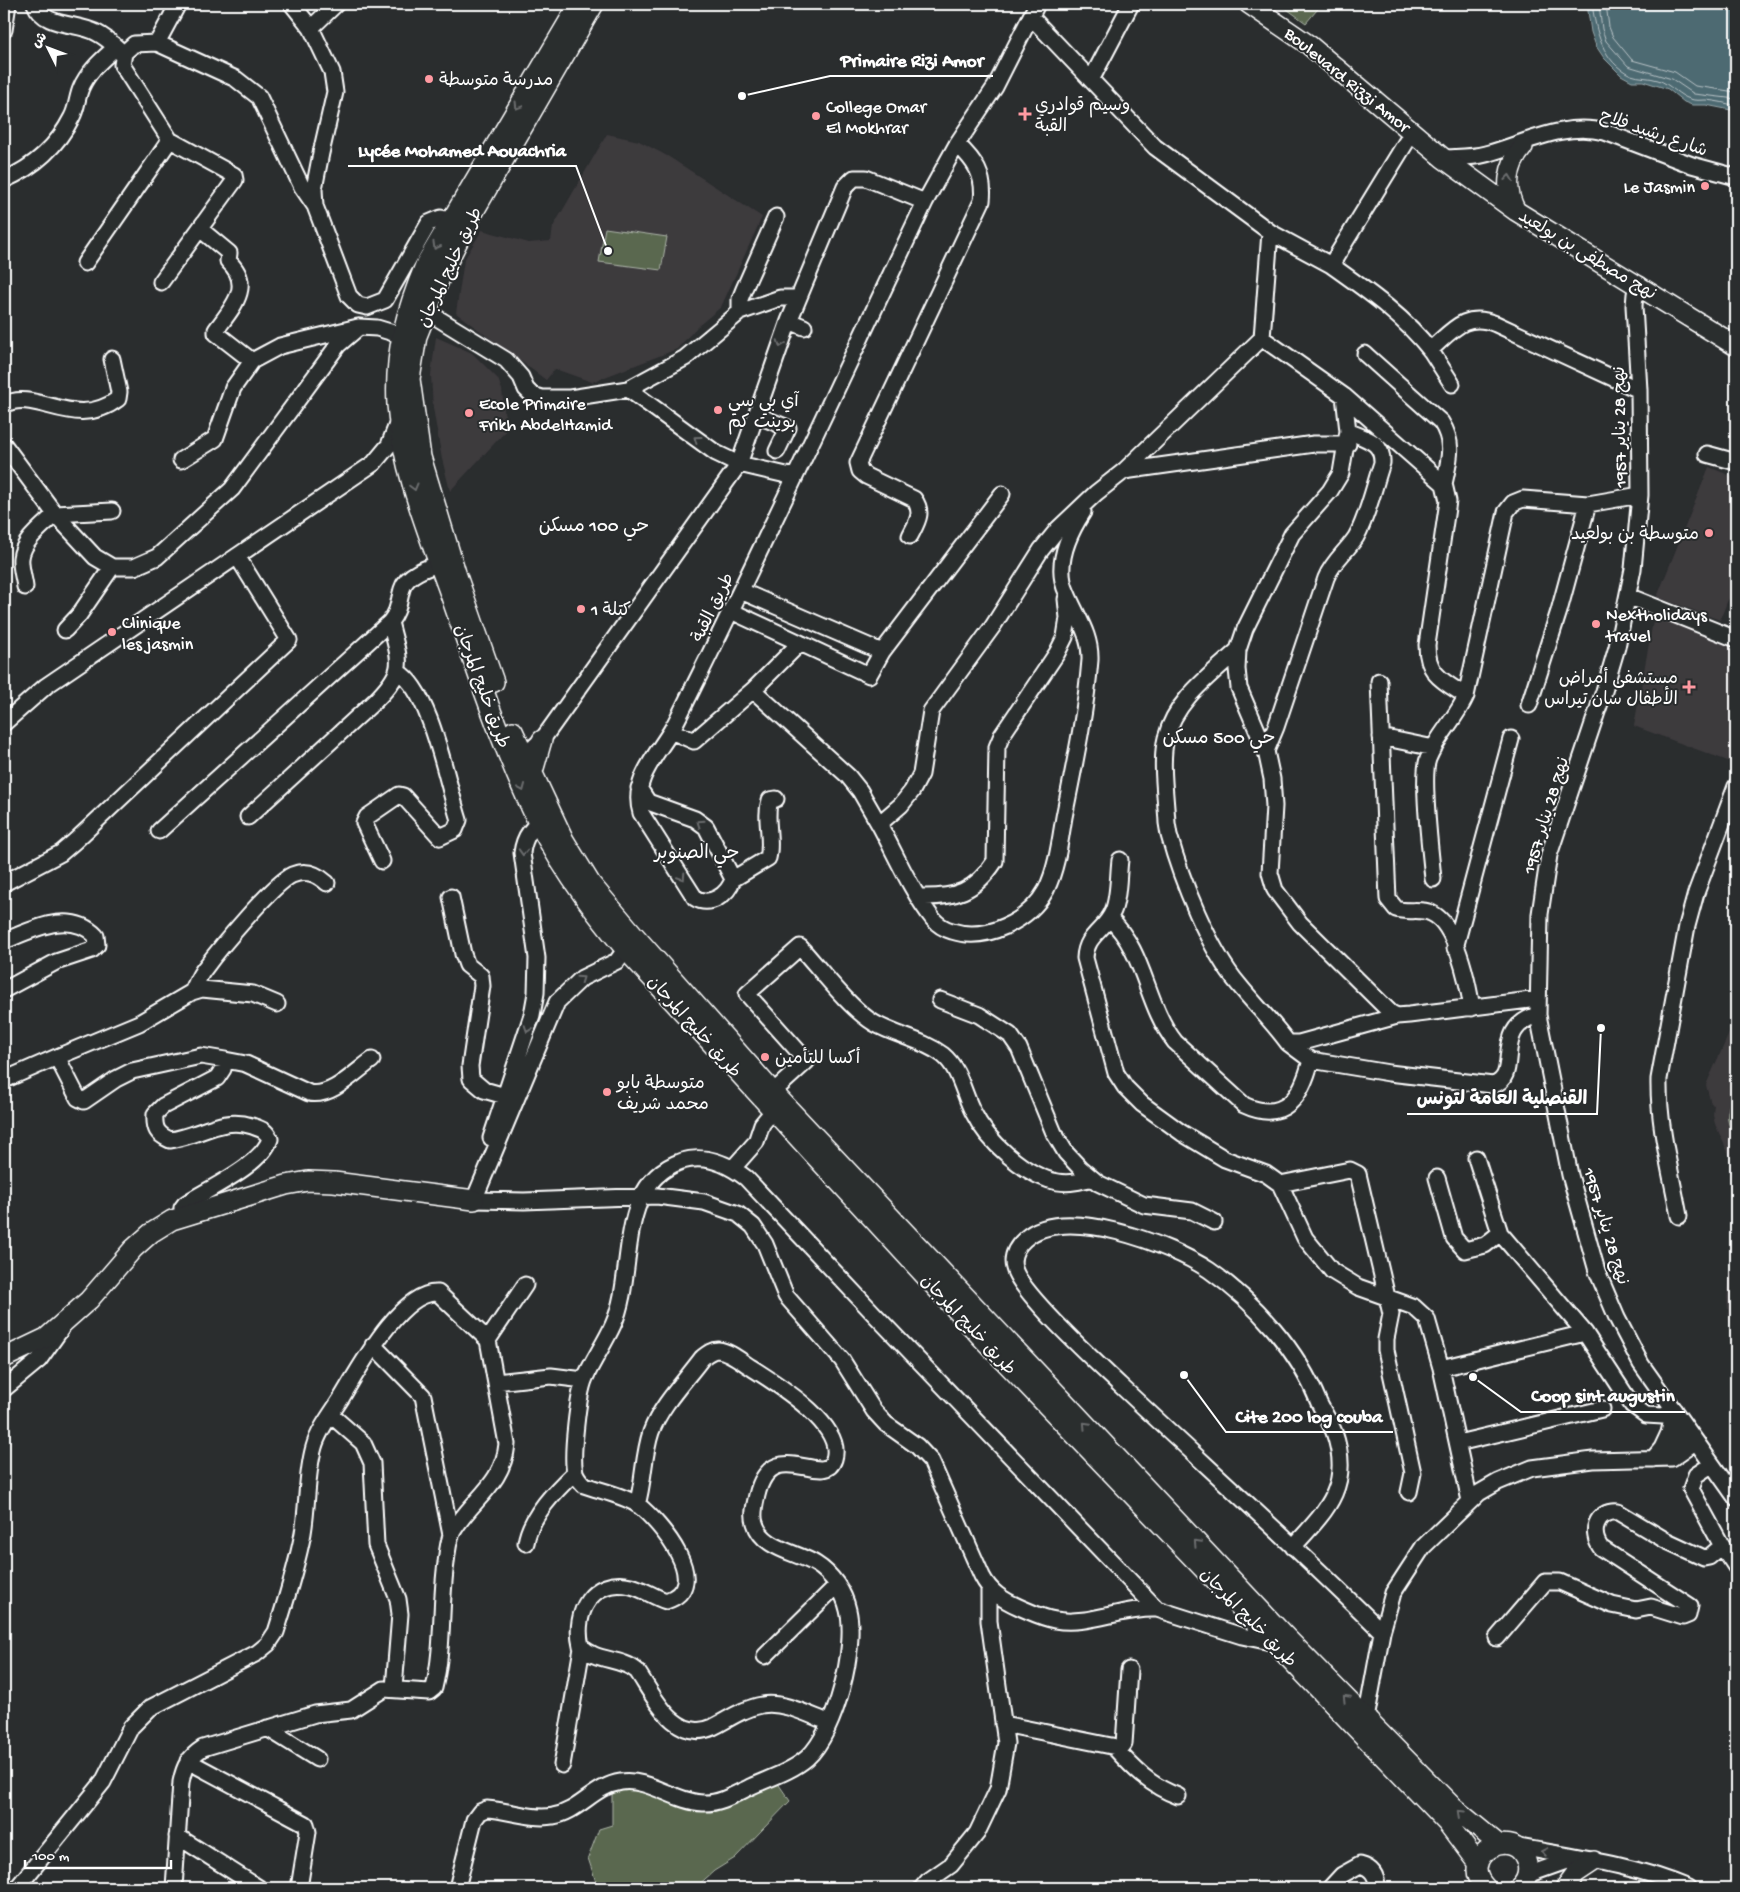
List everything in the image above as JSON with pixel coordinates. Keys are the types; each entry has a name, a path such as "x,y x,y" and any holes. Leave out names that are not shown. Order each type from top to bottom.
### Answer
{"main road":[{"name":"طريق خليج المرجان","path":"558,52 578,4"},
{"name":"طريق خليج المرجان","path":"446,562 421,458 407,418 397,366 400,335 413,294 426,263 458,223 558,52 594,4"},
{"name":"Boulevard Rizzi Amor","path":"1249,4 1309,45 1450,163"},
{"path":"1516,211 1510,197 1508,181 1514,159 1526,144"},
{"name":"نهج مصطفى بن بولعيد","path":"1450,163 1516,211 1640,285 1736,346"},
{"name":"طريق خليج المرجان","path":"458,223 417,336 410,379 407,418 407,461 417,500 446,562 518,754 545,819 594,912 630,943 773,1092 1279,1639 1448,1824 1486,1888"},
{"path":"518,754 530,743 542,740 532,775"},
{"name":"طريق خليج المرجان","path":"518,754 532,775 545,819"},
{"name":"طريق خليج المرجان","path":"630,943 772,1112 991,1347 1279,1639 1366,1719 1453,1807 1525,1858 1526,1882"},
{"path":"4,1358 46,1338 89,1300 133,1249 151,1233 172,1220 286,1185 308,1181 334,1182 474,1200"},
{"path":"1478,1874 1485,1851 1506,1845"},
{"path":"1565,1888 1576,1873 1594,1861"}],"street":[{"path":"4,30 8,4"},
{"path":"35,4 44,17 57,22 78,25 97,33 120,50 122,65 126,74 170,140 234,175 235,180 161,282"},
{"path":"157,43 178,4"},
{"path":"292,4 311,28 335,80 335,92 314,189 315,206"},
{"path":"311,28 336,4"},
{"path":"1091,80 1132,4"},
{"path":"1034,10 1091,80 1155,146 1270,232 1331,265 1386,305 1430,350 1452,384"},
{"name":"طريق القبة","path":"639,788 644,774 657,751 671,732 731,611 925,202 957,144 991,94 1034,10"},
{"path":"4,180 25,171 54,146 72,117 81,88 94,67 120,50 134,44 157,43 236,79 260,97 302,187 315,206 349,296 358,305 367,307 385,300 429,223 441,218 458,223"},
{"name":"شارع رشيد فلاح","path":"1450,163 1526,144 1571,129 1596,130 1708,170 1736,177"},
{"path":"1331,265 1413,131"},
{"path":"85,263 170,140"},
{"path":"910,536 920,512 914,499 866,476 860,471 858,463 982,201 983,181 977,164 957,144"},
{"path":"542,740 739,464 798,298 818,272 845,187 854,178 866,178 925,202"},
{"path":"740,312 744,289 776,216"},
{"path":"200,229 229,253 228,261 241,276 241,283 234,305 216,330 216,333 252,361"},
{"path":"879,824 912,791 921,774 932,711 940,696 992,626 1041,550 1058,529 1096,493 1124,471 1262,338 1270,232"},
{"name":"نهج 28 يناير 1957","path":"1640,285 1635,294 1634,306 1639,390 1640,495 1636,543 1628,596 1602,699 1549,855 1540,914 1538,1007 1570,1175 1597,1271 1617,1318 1641,1364 1736,1498"},
{"path":"426,311 506,360 515,368 526,389 532,395 542,398 570,398 628,389 685,358 740,312 780,298 798,298"},
{"path":"1430,350 1461,324 1478,318 1496,324 1639,390"},
{"path":"789,321 804,327"},
{"path":"6,455 55,514 95,557 112,567 134,567 157,557 232,489 338,346 359,327"},
{"path":"181,460 215,439 233,388 252,361 280,346 359,327 377,328 400,335"},
{"path":"1262,338 1344,396 1444,484"},
{"path":"1365,354 1441,422 1450,440 1444,484 1448,501 1427,645 1427,660 1430,668 1437,676 1466,696"},
{"path":"4,406 10,402 28,402 82,413 106,408 118,399 119,392 112,359"},
{"path":"628,389 716,453 739,464 795,477"},
{"path":"1344,396 1348,438 1341,473 1330,490 1292,534 1245,629 1238,650 1237,669 1239,688 1266,750 1272,779 1274,806 1270,874 1275,890 1300,923 1383,1007 1396,1016"},
{"path":"756,415 788,428 777,451"},
{"path":"4,722 46,686 374,463 407,418"},
{"path":"1124,471 1348,438 1374,442 1382,452 1382,462 1359,529 1351,543 1331,566 1276,727 1266,750"},
{"path":"1707,454 1736,462"},
{"path":"374,463 390,460 407,461"},
{"path":"920,897 946,898 972,886 986,874 995,861 997,747 1002,735 1057,653 1065,637 1068,618 1066,592 1062,574 1063,555 1076,522 1096,493"},
{"path":"731,611 869,675 882,652 1002,494"},
{"path":"1433,880 1426,774 1428,760 1459,711 1466,696 1509,507 1523,499 1588,504 1640,495"},
{"path":"1529,705 1559,611 1588,504"},
{"path":"25,586 20,559 24,548 30,539 55,514 112,511"},
{"path":"4,883 62,852 75,841 289,640 237,556"},
{"path":"159,831 390,622 399,612 405,583 411,577 446,562"},
{"path":"65,630 79,615 112,567"},
{"path":"740,591 882,652"},
{"path":"753,690 848,776 860,791 934,920 944,929 971,935 986,932 1012,923 1028,912 1045,891 1056,865 1072,778 1090,659 1088,638 1066,592"},
{"path":"1628,596 1736,639"},
{"path":"248,817 375,701 394,680 398,672 399,660 390,622"},
{"path":"671,732 694,741 753,690 800,643"},
{"path":"1238,650 1188,697 1170,725 1165,739 1166,823 1173,851 1215,949 1238,984 1272,1020 1288,1043 1311,1060 1389,1073 1493,1085 1501,1081 1506,1074 1510,1043 1517,1026 1538,1007"},
{"path":"382,861 364,824 367,818 399,795 403,796 440,838 455,830 460,820 433,728 423,703 410,681 398,672"},
{"path":"1379,680 1388,899 1396,909 1425,911 1434,914 1442,921 1463,966 1472,1008"},
{"path":"1380,737 1434,748"},
{"path":"1455,948 1511,739"},
{"path":"1679,1216 1665,1137 1659,1079 1691,910 1733,805 1736,786"},
{"path":"639,788 648,802 695,820 706,827 732,880 730,887 725,893 710,902 702,902 695,898 641,813 638,803 639,788"},
{"path":"732,880 768,858 770,850 767,808 770,800 776,799"},
{"path":"490,1162 490,1141 532,1016 536,993 537,958 522,853 528,833 545,819"},
{"path":"1120,860 1114,908 1109,918 1090,939 1086,948 1085,958 1116,1073 1142,1104 1182,1133 1225,1159 1266,1174 1280,1184 1305,1238 1332,1271 1358,1288 1414,1307 1424,1314 1441,1368 1470,1502"},
{"path":"192,992 204,969 268,896 292,876 305,873 317,874 327,883"},
{"path":"451,897 467,966 481,976 482,986 470,1066 471,1079 484,1090 505,1096"},
{"path":"1109,918 1128,938 1167,1031 1175,1042 1244,1105 1257,1111 1269,1112 1292,1102 1306,1081 1311,1060"},
{"path":"4,941 57,922 70,923 91,931 96,936 97,945 92,950 56,962 4,990"},
{"path":"630,943 617,961 590,973 574,984 557,1002 474,1200 524,1201 642,1196 675,1197 711,1204 738,1214 753,1226 771,1254 780,1284 790,1302 842,1360 879,1418 918,1446 932,1461 989,1588 1006,1601 1037,1615 1056,1620 1076,1621 1141,1609 1157,1609 1242,1636 1279,1639"},
{"path":"773,1092 807,1061 748,994 800,947 871,1022 884,1029 927,1045 953,1066 979,1124 1000,1148 1040,1176 1058,1182 1071,1183 1092,1178"},
{"path":"4,1080 139,1023 192,992 202,989 239,991 253,994 277,1004"},
{"path":"536,993 557,1002"},
{"path":"940,1000 979,1015 1010,1035 1019,1048 1054,1133 1066,1153 1092,1178 1144,1205 1192,1211 1214,1222"},
{"path":"1288,1043 1299,1043 1396,1016 1472,1008 1538,1007"},
{"path":"57,1058 78,1098 84,1101 116,1079 132,1071 201,1056 246,1064 309,1094 319,1096 328,1092 372,1060"},
{"path":"185,1216 182,1208 185,1204 218,1186 245,1167 268,1146 270,1140 263,1130 241,1122 222,1123 180,1139 170,1140 160,1135 154,1126 155,1114 163,1106 217,1078 223,1069 225,1060"},
{"path":"732,1168 756,1142 762,1124 772,1112"},
{"path":"1476,1158 1500,1233 1585,1333 1632,1405 1646,1415 1663,1416 1674,1410"},
{"path":"562,1765 582,1648 579,1637 580,1622 588,1599 595,1592 608,1586 621,1584 632,1586 666,1601 681,1593 686,1585 683,1561 662,1530 637,1505 584,1485 575,1472 574,1463 578,1416 584,1380 614,1324 619,1307 634,1216 642,1196 660,1173 685,1160 709,1160 732,1168 746,1178 877,1318 1157,1609"},
{"path":"1280,1184 1350,1170 1356,1172 1391,1314 1386,1339 1387,1357 1413,1473 1409,1492"},
{"path":"1437,1178 1454,1238 1465,1250 1484,1245 1500,1233"},
{"path":"1292,1547 1334,1497 1339,1477 1339,1454 1334,1432 1312,1383 1285,1342 1226,1283 1208,1269 1170,1249 1093,1227 1073,1224 1058,1225 1031,1233 1015,1251 1013,1261 1020,1282 1112,1377 1292,1547 1382,1632"},
{"path":"488,1340 524,1285"},
{"path":"17,1888 103,1782 131,1727 150,1708 239,1664 268,1644 276,1632 282,1614 302,1534 314,1445 374,1345 404,1310 430,1292 438,1293 445,1298 488,1340 507,1444 506,1456 500,1472 461,1519 451,1535"},
{"path":"4,1389 39,1360 66,1321"},
{"path":"1441,1368 1585,1333"},
{"path":"174,1888 181,1782 188,1761 203,1748 315,1714 351,1710 376,1693 394,1688 429,1692 434,1688 440,1638 442,1590 451,1535 423,1396 374,1345"},
{"path":"457,1888 474,1820 480,1812 487,1809 553,1817 566,1812 596,1791 622,1782 638,1783 691,1801 716,1802 806,1759 820,1741 840,1694 848,1664 851,1630 848,1610 837,1585 818,1565 774,1546 763,1538 755,1524 754,1515 759,1487 766,1473 773,1467 782,1464 821,1470 828,1468 834,1461 835,1450 830,1435 800,1402 728,1353 718,1350 710,1352 702,1358 659,1416 647,1447 644,1476 637,1505"},
{"path":"496,1382 552,1376 584,1380"},
{"path":"1458,1443 1602,1409"},
{"path":"1662,1455 1674,1410"},
{"path":"331,1415 363,1443 372,1463 376,1545 398,1599 400,1614 394,1688"},
{"path":"1662,1455 1692,1437"},
{"path":"1366,1719 1382,1632 1393,1593 1406,1570 1423,1547 1470,1502 1498,1482 1532,1468 1593,1460 1662,1455 1711,1465"},
{"path":"1711,1465 1694,1478 1691,1493 1736,1567"},
{"path":"526,1543 531,1524 560,1487 575,1472"},
{"path":"1497,1638 1545,1582 1560,1582 1612,1605 1636,1610 1651,1607 1683,1617 1689,1614 1690,1606 1601,1548 1596,1538 1595,1527 1598,1519 1605,1514 1618,1512 1665,1540 1704,1558 1712,1555 1722,1546"},
{"path":"765,1656 837,1585"},
{"path":"922,1888 928,1881 951,1866 977,1833 998,1789 1006,1743 989,1621 989,1588"},
{"path":"582,1648 592,1654 631,1665 670,1719 692,1729 710,1728 750,1708 763,1704 778,1705 828,1722"},
{"path":"1003,1724 1121,1748 1124,1744 1129,1670"},
{"path":"267,1728 317,1759"},
{"path":"1113,1746 1131,1766 1158,1789 1178,1796"},
{"path":"188,1761 306,1824 308,1832 299,1888"},
{"path":"177,1836 259,1888"},
{"path":"1506,1845 1659,1875 1689,1888"},
{"path":"1526,1882 1575,1858"},
{"path":"1330,1888 1342,1875 1360,1865 1372,1871 1376,1879 1377,1888"}],"shaded area":[{"path":"607,134 639,141 669,157 762,217 721,307 697,327 677,349 592,382 555,369 546,380 456,313 464,260 482,230 529,243 551,241 553,227"},
{"name":"Ecole Primaire Frikh AbdelHamid","path":"436,337 472,353 498,379 502,390 505,418 505,432 450,491 433,408 431,375"},
{"name":"متوسطة بن بولعيد","path":"1709,467 1736,478 1736,588 1727,602 1720,620 1657,597"},
{"name":"مستشفى أمراض الأطفال سان تيراس","path":"1654,616 1736,649 1736,764 1634,726"},
{"path":"1736,1018 1736,1170 1715,1124 1713,1115 1714,1105 1711,1104 1706,1085"},
{"path":"1736,1236 1736,1325 1729,1322 1727,1297"}],"green space":[{"path":"1280,4 1322,4 1306,23"},
{"path":"605,228 667,237 661,270 599,262"},
{"path":"1736,1087 1736,1135 1731,1130 1728,1112"},
{"path":"777,1782 790,1801 735,1858 714,1871 695,1888 598,1888 588,1858 599,1829 612,1825 612,1790 625,1788 646,1791 701,1810 714,1810"}],"water":[{"path":"1587,4 1736,4 1736,111 1706,105 1692,105 1684,102 1668,89 1643,81 1632,81 1621,75 1604,58 1596,46 1591,32"}],"place":[{"name":"مدرسة متوسطة","path":"429,79"},
{"name":"Primaire Rizi Amor","path":"742,96"},
{"name":"وسيم قوادري القبة","path":"1025,114"},
{"name":"College Omar El Mokhrar","path":"816,116"},
{"name":"Le Jasmin","path":"1705,186"},
{"name":"Lycée Mohamed Aouachria","path":"608,251"},
{"name":"آي بي سي بوينت كم","path":"718,410"},
{"name":"Ecole Primaire Frikh AbdelHamid","path":"469,413"},
{"name":"متوسطة بن بولعيد","path":"1709,533"},
{"name":"كتلة 1","path":"581,609"},
{"name":"Nextholidays travel","path":"1596,624"},
{"name":"Clinique les jasmin","path":"112,632"},
{"name":"مستشفى أمراض الأطفال سان تيراس","path":"1689,687"},
{"name":"القنصلية العامة لتونس","path":"1601,1028"},
{"name":"أكسا للتأمين","path":"765,1057"},
{"name":"متوسطة بابو محمد شريف","path":"607,1092"},
{"name":"Cite 200 log couba","path":"1184,1375"},
{"name":"Coop sint augustin","path":"1473,1377"}],"district":[{"name":"حي 100 مسكن","path":"594,524"},
{"name":"حي 500 مسكن","path":"1219,736"},
{"name":"حي الصنوبر","path":"697,851"}]}
